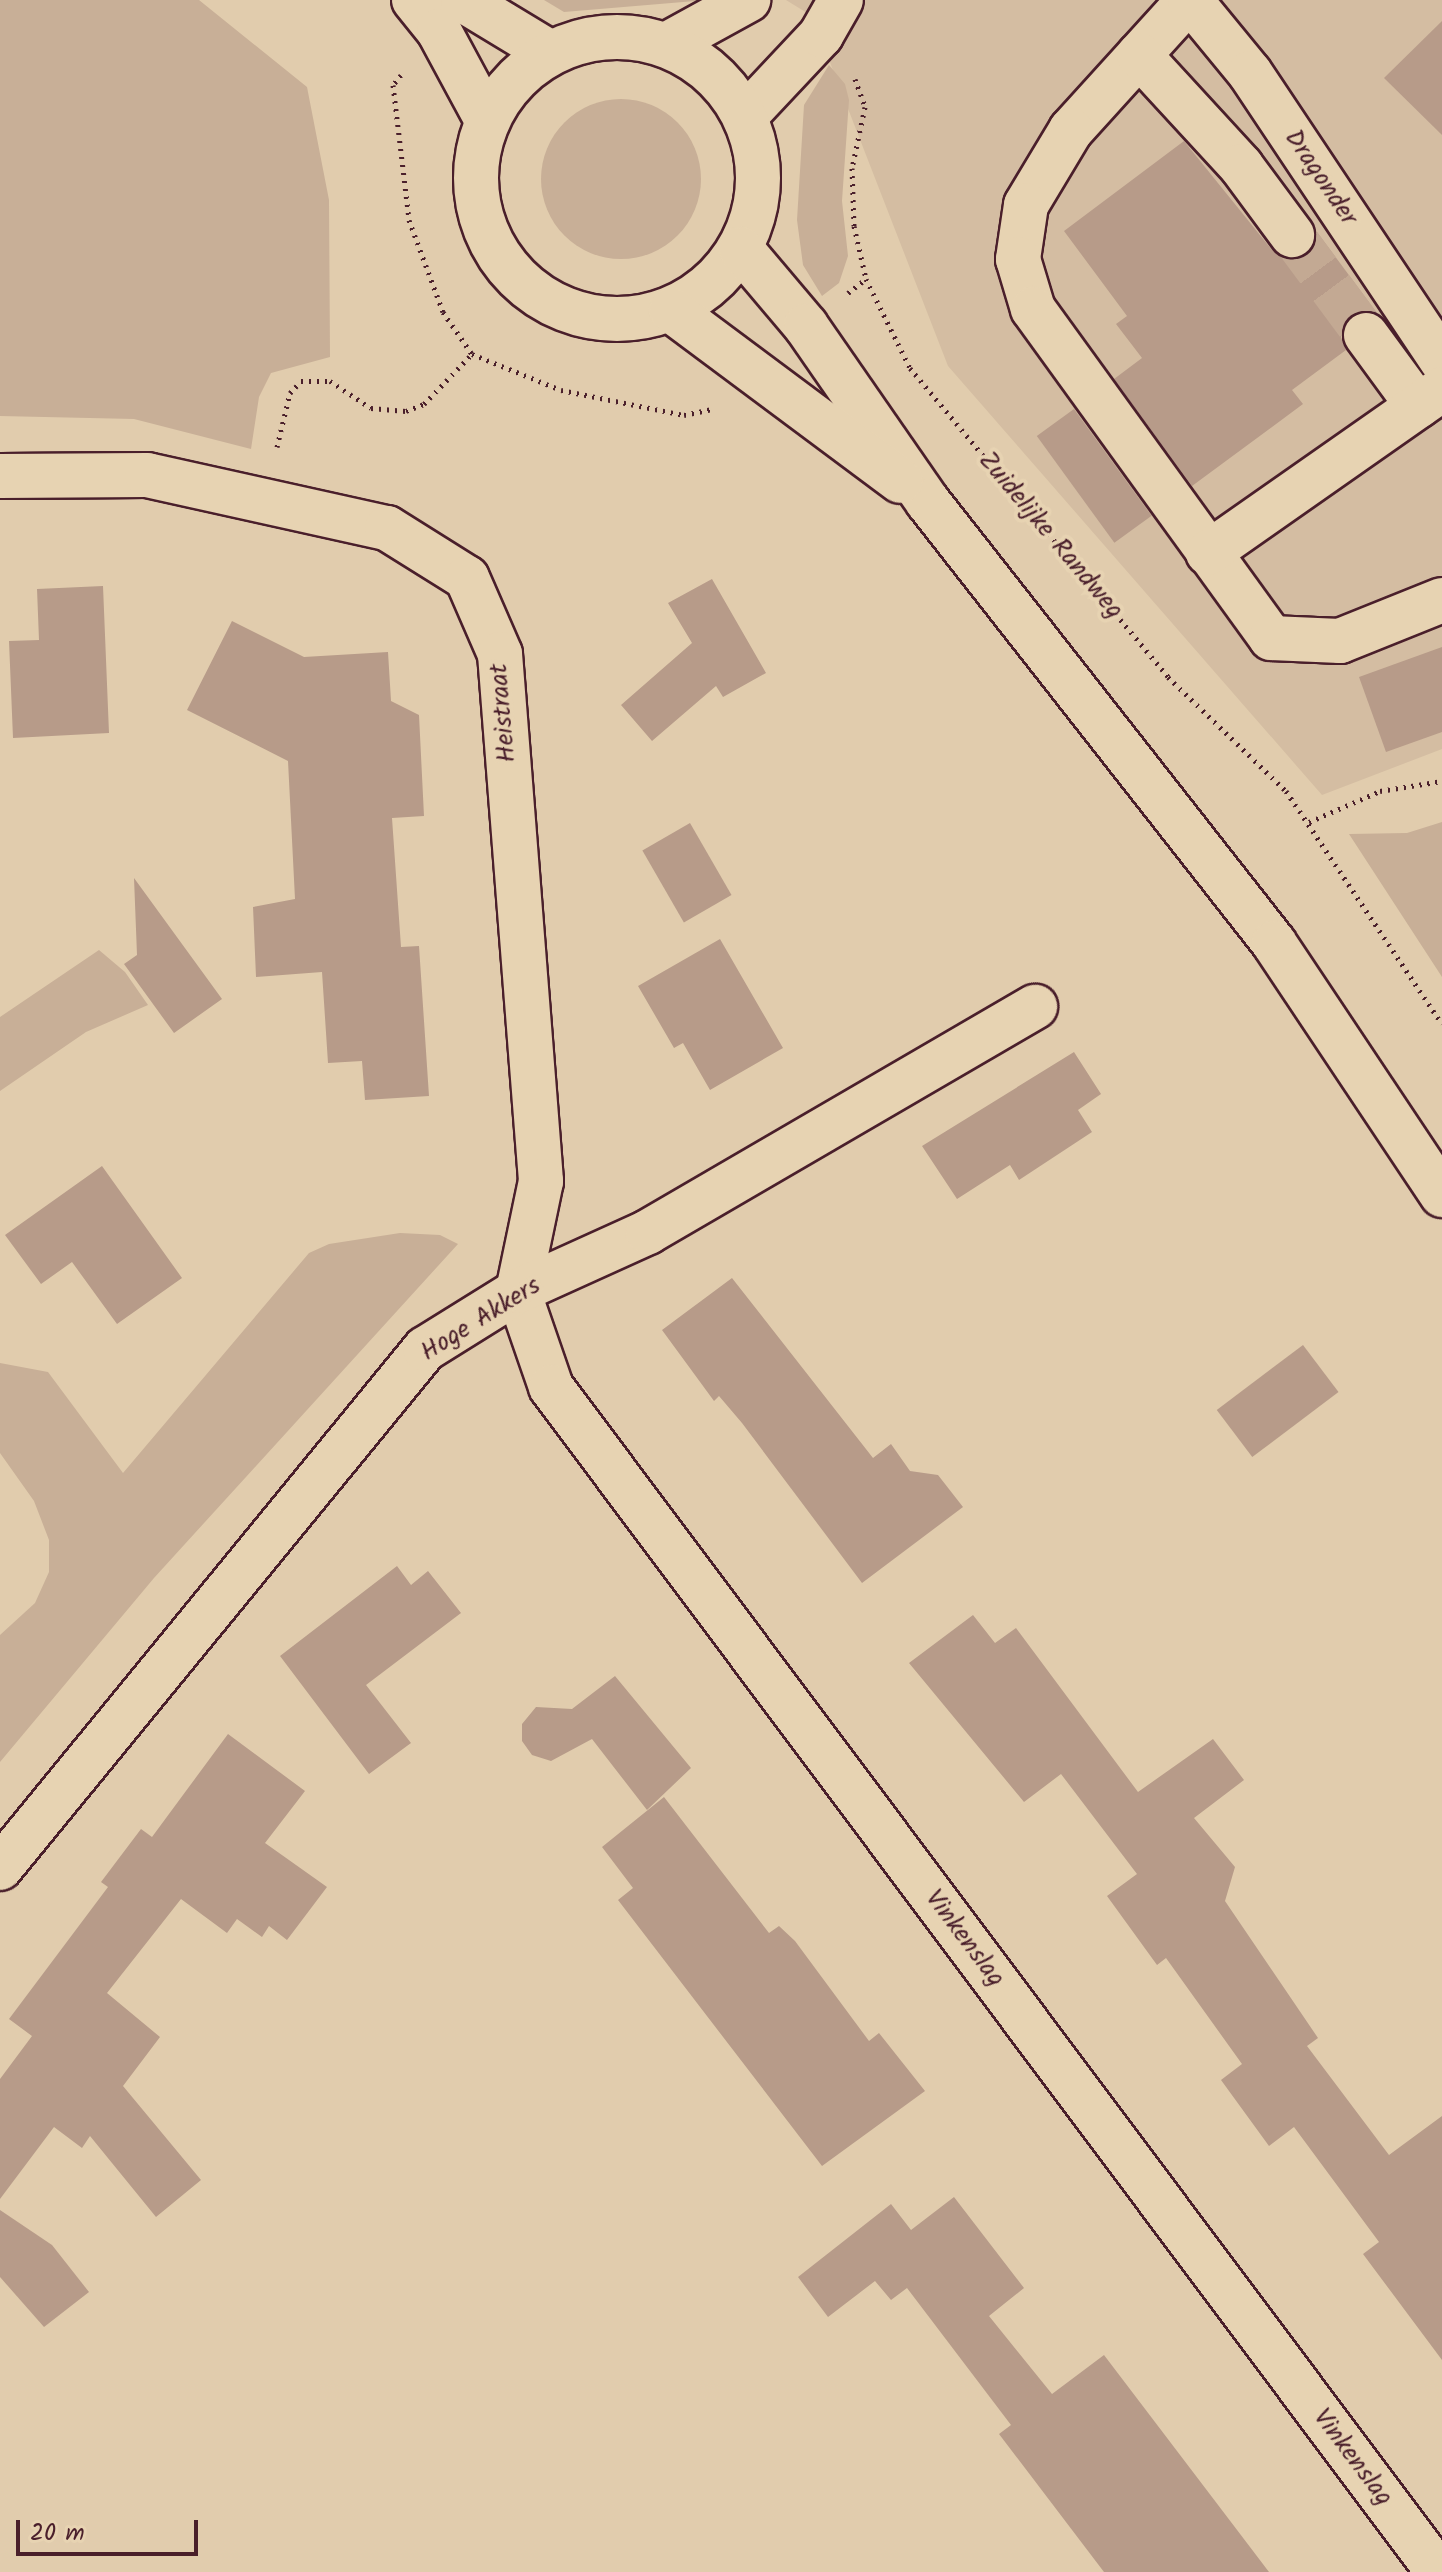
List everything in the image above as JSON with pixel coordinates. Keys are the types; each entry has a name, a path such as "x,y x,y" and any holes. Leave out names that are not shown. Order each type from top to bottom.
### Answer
{"street":[{"path":"666,45 748,0"},
{"path":"1190,0 1071,130 1026,205 1018,259 1033,309 1271,638 1340,641 1442,600"},
{"name":"Dragonder","path":"1190,0 1250,73 1442,361"},
{"path":"439,10 549,52"},
{"path":"439,10 487,120"},
{"path":"746,115 831,18"},
{"path":"593,37 638,37 666,45 718,78 746,115 758,160 758,206 741,249 711,285 671,310 624,321 576,315 533,294 500,259 480,215 475,167 487,120 514,80 549,52 593,37"},
{"path":"1139,55 1241,166 1292,235"},
{"path":"741,249 806,326 928,502 1274,943 1442,1195"},
{"path":"671,310 928,502"},
{"path":"1208,553 1430,397 1366,335"},
{"name":"Heistraat","path":"0,476 147,475 387,528 467,578 500,654 541,1181 518,1291"},
{"name":"Hoge Akkers","path":"0,1868 425,1349 518,1291 648,1232 1035,1007"},
{"name":"Vinkenslag","path":"518,1291 551,1387 1438,2572"}],"path":[{"path":"265,502 290,393 301,381 330,381 371,408 406,411 424,404 472,354 424,270 397,138 393,85 439,10"},
{"name":"Zuidelijke Randweg","path":"831,18 865,107 852,168 854,226 879,313 910,368 1168,677 1286,791 1442,1024"},
{"path":"1309,822 1380,791 1442,781"}],"shaded area":[{"path":"0,0 199,0 307,87 329,200 330,357 271,373 259,397 251,449 134,419 0,416"},
{"path":"544,0 707,0 564,12"},
{"path":"786,0 1442,0 1442,749 1322,795 948,366 812,16"},
{"path":"829,65 845,84 849,100 842,201 848,256 839,283 822,296 803,265 797,220 804,105"},
{"path":"621,99 652,105 678,122 695,148 701,179 695,210 678,236 652,253 621,259 590,253 564,236 547,210 541,179 547,148 564,122 590,105"},
{"path":"1442,822 1442,977 1349,834 1407,833"},
{"path":"99,950 125,972 148,1005 86,1032 0,1091 0,1017"},
{"path":"400,1233 440,1235 458,1244 154,1578 0,1762 0,1635 35,1603 49,1572 49,1540 34,1501 0,1453 0,1363 48,1372 123,1473 309,1253 329,1244"}],"building":[{"path":"1442,21 1442,135 1384,78"},
{"path":"1184,141 1272,250 1283,258 1306,255 1317,232 1377,313 1351,315 1341,337 1346,350 1292,390 1303,404 1192,486 1114,379 1142,358 1116,324 1127,316 1064,231"},
{"path":"1074,409 1152,516 1114,543 1037,436"},
{"path":"712,579 766,673 723,697 716,686 652,741 621,705 692,643 668,603"},
{"path":"103,586 109,733 13,738 9,641 39,640 37,589"},
{"path":"232,621 304,657 388,652 391,701 419,715 424,816 392,818 401,947 419,946 429,1096 365,1100 362,1061 328,1063 322,972 256,977 253,907 295,899 288,761 187,710"},
{"path":"1442,647 1442,732 1386,752 1359,677"},
{"path":"690,823 732,895 684,922 642,850"},
{"path":"134,878 222,999 174,1033 124,964 137,955"},
{"path":"720,939 783,1048 710,1090 683,1043 674,1048 638,986"},
{"path":"1074,1052 1101,1094 1078,1110 1092,1132 1019,1180 1010,1165 957,1199 922,1146"},
{"path":"102,1166 182,1278 117,1324 72,1262 41,1284 5,1235"},
{"path":"732,1278 873,1458 891,1444 910,1471 938,1475 963,1507 862,1583 742,1423 719,1396 714,1401 662,1330"},
{"path":"1303,1345 1339,1392 1252,1457 1217,1410"},
{"path":"397,1566 411,1585 428,1571 461,1613 366,1685 411,1743 369,1774 280,1656"},
{"path":"973,1615 995,1643 1016,1628 1138,1792 1213,1739 1244,1780 1194,1818 1235,1867 1225,1901 1318,2038 1307,2046 1389,2155 1442,2116 1442,2360 1363,2254 1379,2242 1294,2127 1269,2146 1221,2080 1242,2064 1166,1958 1157,1965 1107,1896 1137,1874 1061,1774 1024,1802 909,1663"},
{"path":"615,1676 691,1768 647,1810 592,1739 551,1761 532,1755 522,1741 522,1724 536,1707 572,1709"},
{"path":"228,1734 305,1791 265,1843 327,1887 287,1940 269,1926 262,1937 237,1919 227,1933 181,1899 107,1993 160,2037 123,2086 201,2180 156,2217 90,2136 82,2148 54,2127 0,2199 0,2079 32,2036 9,2019 108,1887 101,1882 141,1829 152,1837"},
{"path":"664,1797 769,1933 779,1926 795,1941 869,2041 879,2033 925,2091 822,2166 618,1900 633,1888 602,1847"},
{"path":"954,2197 1024,2288 989,2316 1052,2394 1104,2355 1269,2572 1104,2572 999,2434 1011,2425 907,2288 891,2300 875,2281 828,2317 798,2277 891,2204 911,2230"},
{"path":"0,2210 52,2245 89,2292 44,2327 0,2277"}],"tunnel":[{"path":"1292,235 1366,335"}]}
